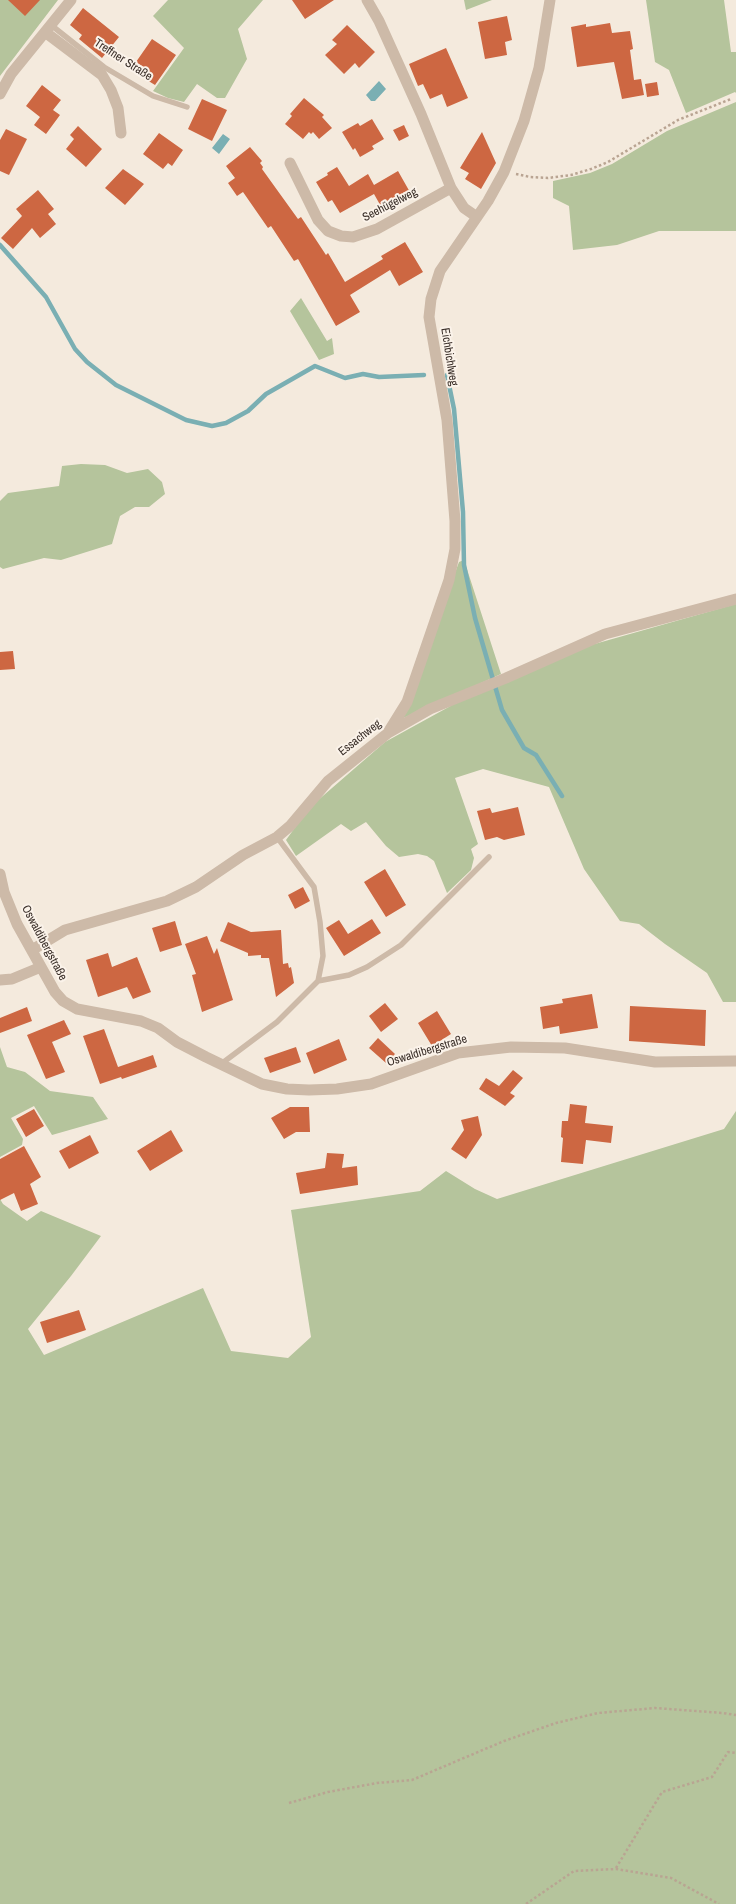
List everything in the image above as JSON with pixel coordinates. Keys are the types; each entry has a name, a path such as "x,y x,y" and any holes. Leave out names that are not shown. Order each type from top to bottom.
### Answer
{"street":[{"path":"0,94 11,74 71,0"},
{"path":"367,0 379,21 421,114 451,188 464,208 477,217"},
{"name":"Eichbichlweg","path":"388,733 407,702 449,580 455,550 455,521 446,420 429,317 430,299 440,271 488,201 504,172 524,121 539,68 550,0"},
{"name":"Treffner Straße","path":"48,28 102,75 111,90 118,108 121,133"},
{"name":"Seehügelweg","path":"290,163 318,220 328,231 340,236 353,237 377,229 451,188"},
{"name":"Essachweg","path":"32,950 65,930 167,900 196,887 230,864 277,837 290,826 328,782 388,733 430,709 495,683 604,634 736,599"},
{"name":"Oswaldibergstraße","path":"0,874 4,892 17,924 55,992 63,1001 77,1009 141,1021 158,1028 177,1042 262,1084 287,1089 309,1090 337,1089 371,1084 458,1054 511,1047 566,1048 655,1062 736,1061"},
{"path":"0,980 12,979 41,968"}],"lane":[{"name":"Treffner Straße","path":"48,28 153,96 187,107"},
{"path":"277,837 314,887 323,956 318,982"},
{"path":"221,1064 277,1022 318,982 350,975 367,967 401,945 489,857"}],"path":[{"path":"504,172 548,178 592,170 678,120 731,100"},
{"path":"289,1803 328,1792 412,1780 504,1741 556,1723 598,1713 655,1708 736,1715"},
{"path":"616,1869 662,1792 712,1777 728,1752 736,1753"},
{"path":"526,1904 574,1871 616,1869 671,1878 719,1904"}],"green space":[{"path":"0,0 58,0 0,76"},
{"path":"168,0 263,0 238,29 247,59 225,98 217,98 197,84 184,102 168,98 153,91 184,48 153,16"},
{"path":"464,0 492,0 466,10"},
{"path":"646,0 724,0 731,52 736,52 736,93 686,113 669,70 655,62"},
{"path":"736,102 736,231 659,231 617,245 573,250 569,206 553,198 553,181 590,173 612,164 667,131"},
{"path":"301,298 327,341 332,338 334,354 319,360 290,311"},
{"path":"81,464 105,465 127,473 148,469 162,482 165,494 149,507 135,507 120,516 112,544 61,560 44,558 3,569 0,567 0,501 8,493 59,486 62,466"},
{"path":"464,560 501,674 401,719 459,562"},
{"path":"736,604 736,1002 723,1002 707,973 639,924 620,921 584,869 549,787 483,769 455,778 478,844 471,849 474,858 471,870 447,893 434,861 427,856 418,854 399,857 386,846 366,822 351,831 341,824 296,856 286,840 309,808 385,742 456,703 584,647"},
{"path":"0,1047 7,1067 25,1072 50,1091 93,1097 108,1119 52,1135 34,1106 11,1118 23,1139 22,1145 0,1157"},
{"path":"736,1111 736,1904 0,1904 0,1199 3,1204 27,1221 41,1211 101,1236 28,1329 44,1355 203,1288 231,1351 288,1358 311,1337 291,1210 420,1191 446,1171 475,1189 497,1199 724,1129"}],"water":[{"path":"379,81 386,89 375,101 371,101 366,95"},
{"path":"223,134 230,139 219,154 212,148"}],"building":[{"path":"8,0 40,0 25,16"},
{"path":"292,0 334,0 305,19"},
{"path":"83,8 119,37 102,58 79,39 82,35 70,25"},
{"path":"507,16 512,40 505,42 507,55 485,59 478,22"},
{"path":"610,23 612,33 630,31 633,49 630,50 634,80 641,79 644,95 622,99 614,62 577,67 571,27 586,24 586,27"},
{"path":"347,25 375,52 359,68 355,63 344,74 325,55 337,44 332,40"},
{"path":"152,39 176,55 155,85 142,77 147,69 136,62"},
{"path":"446,48 468,98 447,107 442,94 430,99 423,84 418,86 409,64"},
{"path":"657,82 659,95 647,97 645,84"},
{"path":"42,85 61,100 53,110 60,115 46,134 34,125 40,117 26,106"},
{"path":"304,98 324,115 322,117 332,128 319,139 313,132 311,134 309,132 303,139 285,124 292,116 290,114"},
{"path":"202,99 227,110 212,141 188,129"},
{"path":"372,119 384,139 372,146 374,149 360,157 355,148 353,150 342,132 358,123 360,126"},
{"path":"404,125 409,136 399,141 393,130"},
{"path":"78,126 102,149 86,167 66,149 74,139 70,135"},
{"path":"6,129 27,139 9,175 0,171 0,140"},
{"path":"482,132 496,163 481,189 465,179 469,173 460,168"},
{"path":"159,133 183,150 172,166 168,163 163,169 143,154"},
{"path":"250,147 262,161 260,163 263,167 262,169 298,219 301,217 326,255 328,253 345,282 383,259 381,256 405,242 423,272 399,286 390,270 350,295 360,312 336,326 298,259 294,261 271,226 268,228 243,192 237,196 228,183 235,178 226,166"},
{"path":"337,167 349,186 368,174 374,185 398,171 411,194 383,210 374,194 340,213 332,200 328,202 316,182"},
{"path":"123,169 144,184 125,205 105,188"},
{"path":"38,190 54,209 48,214 56,224 40,238 32,228 13,249 1,238 22,216 16,209"},
{"path":"13,651 15,669 0,670 0,652"},
{"path":"518,807 525,835 504,840 497,837 485,840 477,811 490,808 492,813"},
{"path":"385,869 406,905 386,917 364,882"},
{"path":"303,887 310,901 295,909 288,895"},
{"path":"372,919 381,933 344,956 326,928 339,920 348,934"},
{"path":"175,921 182,945 160,952 152,928"},
{"path":"228,922 251,932 281,930 283,964 288,963 289,968 291,967 294,983 276,997 269,958 261,958 261,955 248,956 248,953 220,941"},
{"path":"207,936 214,954 217,948 233,1000 202,1012 192,975 196,974 185,944"},
{"path":"108,953 112,967 137,957 151,992 133,999 127,987 98,997 86,960"},
{"path":"592,994 598,1028 560,1034 559,1026 543,1029 540,1007 563,1003 562,999"},
{"path":"385,1003 398,1019 381,1032 369,1016"},
{"path":"630,1006 706,1010 705,1046 629,1041"},
{"path":"27,1007 32,1021 0,1033 0,1018"},
{"path":"437,1011 451,1034 432,1046 418,1023"},
{"path":"64,1020 71,1034 52,1042 65,1072 46,1079 27,1035"},
{"path":"104,1029 118,1067 153,1055 157,1067 100,1084 83,1036"},
{"path":"378,1038 395,1054 386,1063 369,1048"},
{"path":"339,1039 347,1060 314,1074 306,1053"},
{"path":"296,1047 301,1062 270,1073 264,1058"},
{"path":"513,1070 523,1078 510,1093 515,1096 505,1106 479,1089 486,1078 499,1086"},
{"path":"570,1104 587,1106 585,1123 613,1126 611,1143 586,1140 583,1164 561,1162 562,1121 568,1121"},
{"path":"290,1107 309,1107 310,1132 296,1132 284,1139 271,1118"},
{"path":"34,1109 44,1126 26,1137 16,1119"},
{"path":"478,1116 482,1135 466,1159 451,1149 464,1130 461,1120"},
{"path":"171,1130 183,1151 150,1171 137,1151"},
{"path":"90,1135 99,1153 69,1169 59,1151"},
{"path":"24,1146 41,1177 30,1184 38,1204 21,1211 14,1193 0,1200 0,1159"},
{"path":"327,1153 344,1154 342,1168 357,1166 358,1185 300,1194 296,1173 325,1168"},
{"path":"79,1310 86,1330 47,1343 40,1322"}],"waterway":[{"path":"0,245 46,297 75,349 87,362 116,385 186,420 212,426 226,423 248,411 266,394 315,366 345,378 363,374 379,377 424,375"},
{"path":"447,375 454,409 463,512 464,565 475,618 502,710 524,748 536,755 562,796"}]}
